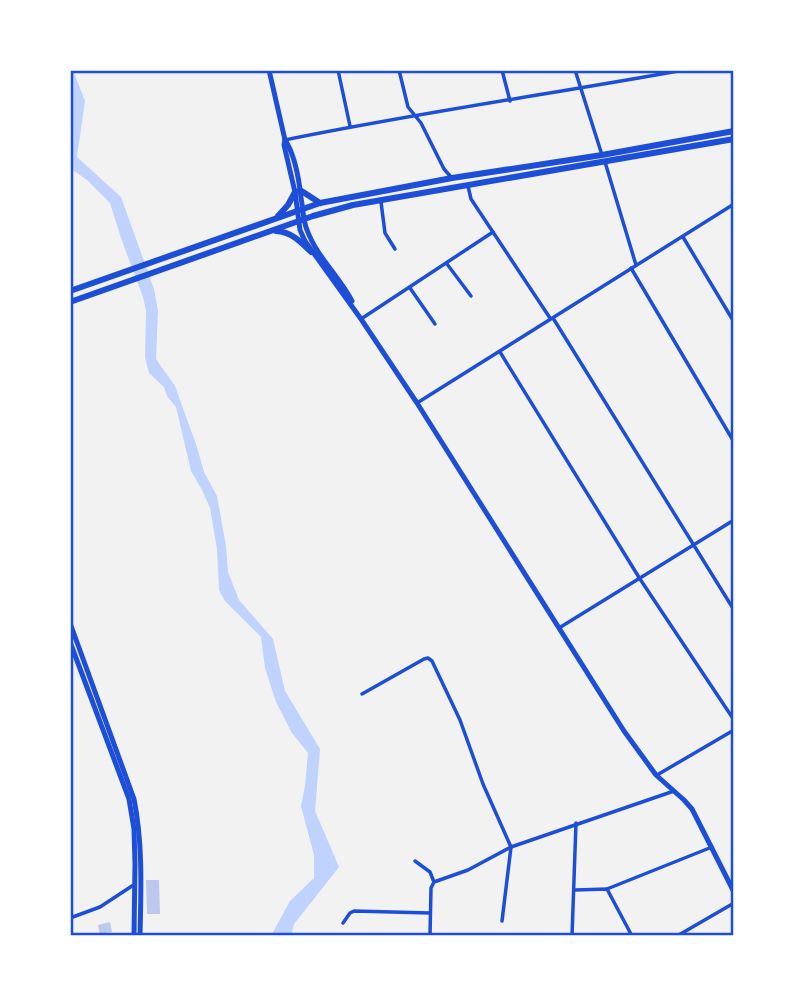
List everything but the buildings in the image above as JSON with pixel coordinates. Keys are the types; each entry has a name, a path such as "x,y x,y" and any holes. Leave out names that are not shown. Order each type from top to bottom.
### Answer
{"main road":[{"path":"269,70 285,139 291,148 305,242 417,403 624,731 656,775 692,809 734,892"},
{"path":"70,302 302,220 353,205 734,131"},
{"path":"70,291 320,203 452,178 734,139"},
{"path":"297,191 320,203"},
{"path":"274,220 297,191"},
{"path":"302,220 361,319"},
{"path":"271,231 292,235 312,252"},
{"path":"70,624 134,799 138,829 134,936"},
{"path":"70,642 129,799 134,829 140,936"}],"street":[{"path":"338,70 350,127"},
{"path":"399,70 408,107 421,123 444,169 452,178"},
{"path":"502,70 510,101"},
{"path":"575,70 604,158 634,267 734,442"},
{"path":"285,139 682,70"},
{"path":"467,184 471,199 552,319 734,610"},
{"path":"380,200 385,233 395,250"},
{"path":"417,403 734,204"},
{"path":"361,319 493,232"},
{"path":"683,236 734,322"},
{"path":"447,263 471,296"},
{"path":"410,288 435,324"},
{"path":"500,352 640,579 734,720"},
{"path":"559,628 734,520"},
{"path":"362,694 424,659 432,661 460,720 483,784 511,847 502,920"},
{"path":"656,775 734,730"},
{"path":"434,881 468,870 511,847 674,791"},
{"path":"572,936 576,823"},
{"path":"574,890 607,889 712,847"},
{"path":"415,861 430,872 434,881 431,888 430,936"},
{"path":"70,919 100,907 138,884"},
{"path":"607,889 632,936"},
{"path":"677,936 734,903"},
{"path":"343,923 354,911 430,913"}],"water":[{"path":"70,70 73,70 85,101 77,157 121,197 154,289 158,311 156,359 175,386 204,472 217,496 228,572 239,600 273,639 285,691 320,749 315,811 339,867 294,924 291,936 271,936 290,901 314,878 314,855 301,806 308,753 292,733 276,702 265,668 261,637 225,601 219,590 217,549 210,508 191,471 176,407 164,387 149,373 145,357 146,311 143,297 110,203 87,180 70,168"}]}
